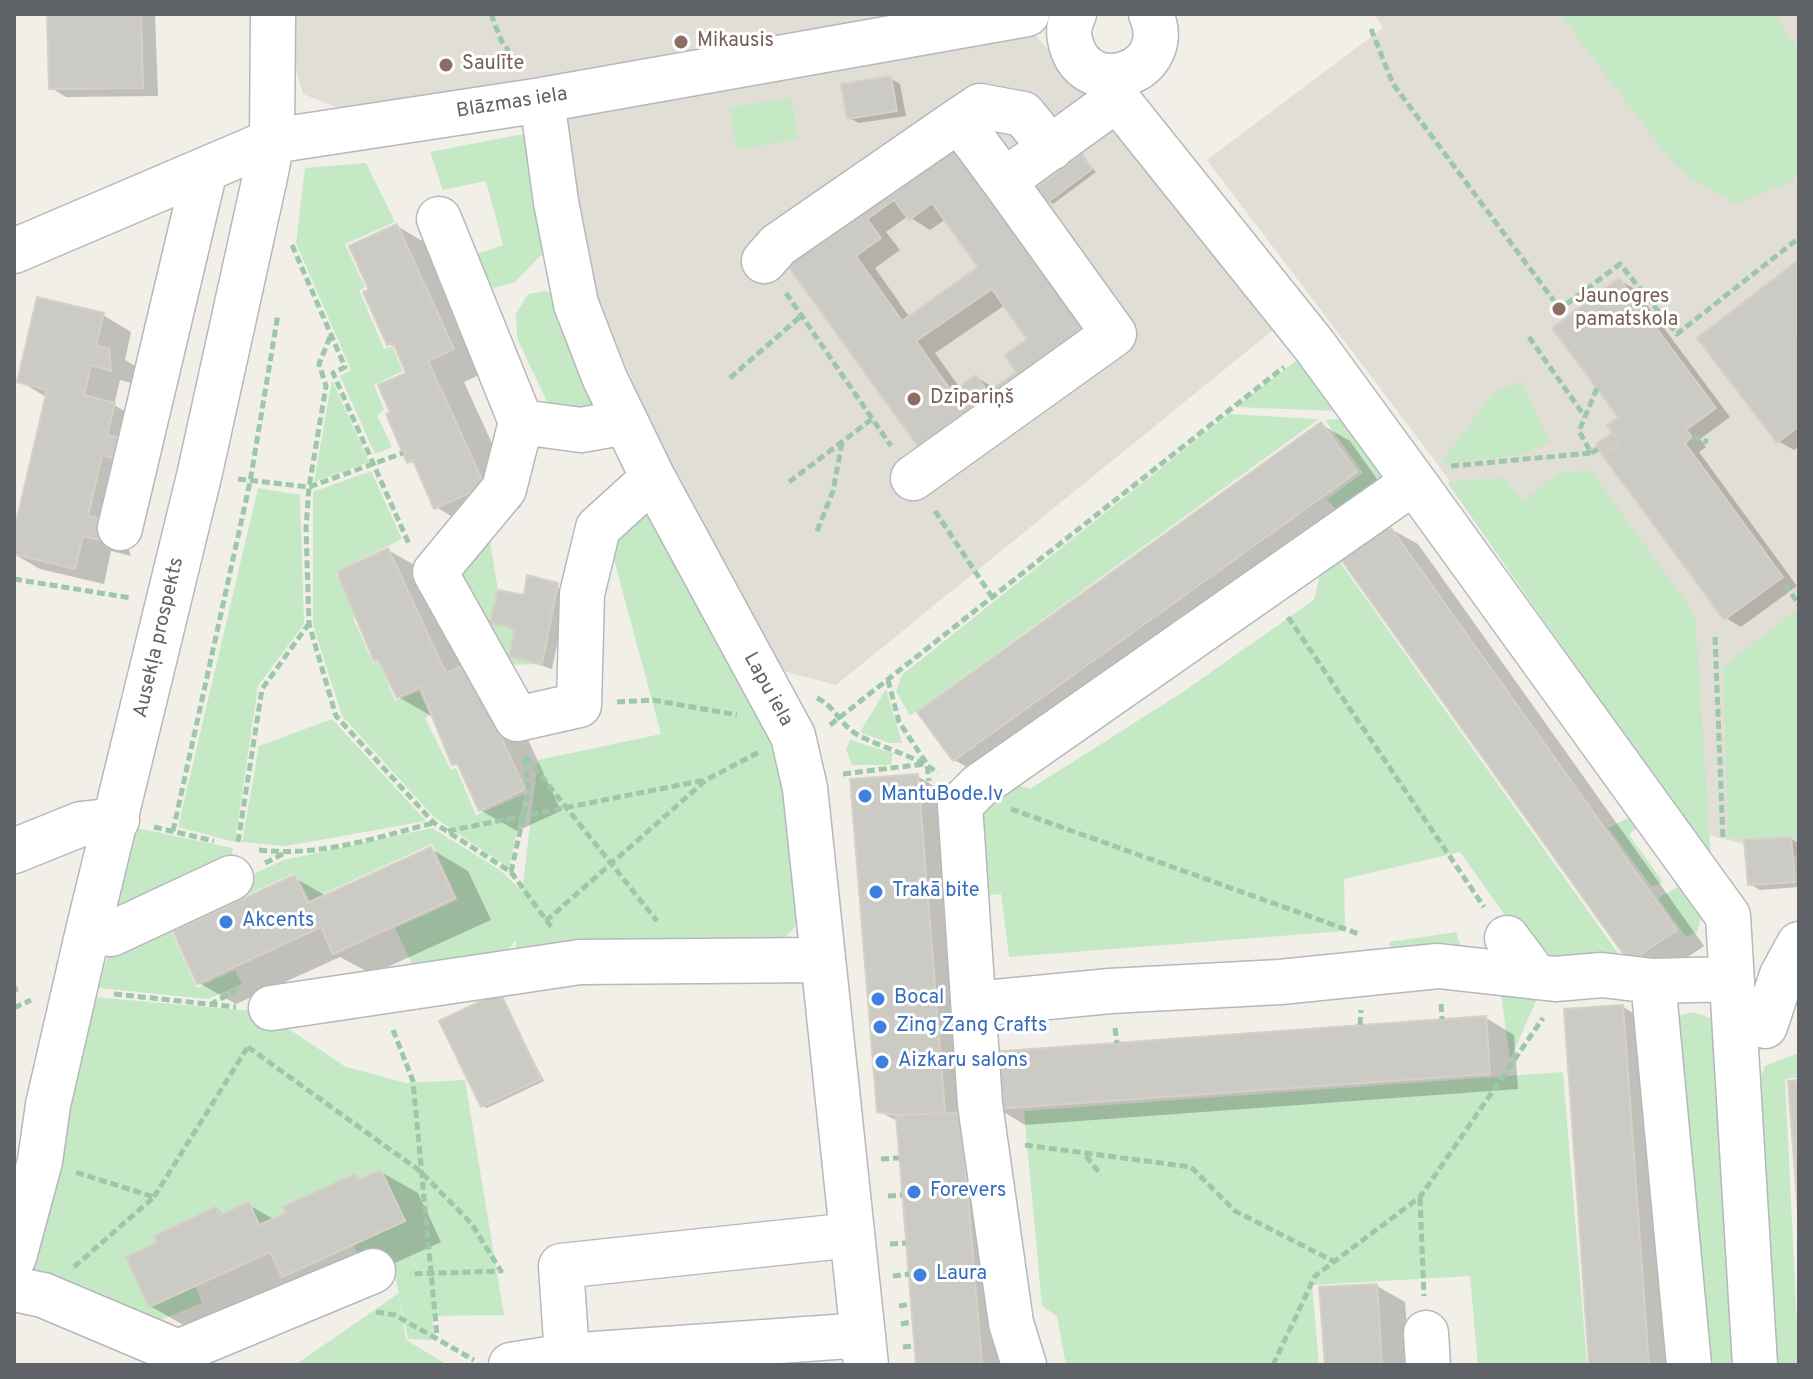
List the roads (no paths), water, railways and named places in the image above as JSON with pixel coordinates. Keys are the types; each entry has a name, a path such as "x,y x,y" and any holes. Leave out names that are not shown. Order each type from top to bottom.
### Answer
{"street":[{"name":"Ausekļa prospekts","path":"14,1257 40,1161 59,993 88,931 117,820 200,472 272,141 273,14"},
{"path":"1004,181 1051,148 1124,75 1146,61 1155,40 1151,14"},
{"name":"Blāzmas iela","path":"14,251 272,141 1051,16"},
{"path":"1051,16 1076,56 1090,71 1114,88 1314,345 1425,474 1728,916 1731,979 1766,1028"},
{"name":"Lapu iela","path":"542,100 556,202 576,304 653,478 793,736 805,788 820,960 852,1235 882,1343"},
{"path":"764,261 778,245 980,106 1023,114 1051,148"},
{"path":"913,478 1114,334 959,120"},
{"path":"120,528 205,170"},
{"path":"439,219 521,422 504,489 435,572 517,719 579,705 582,594 598,528 653,478"},
{"path":"521,422 581,430 626,422"},
{"path":"1024,1365 1011,1323 977,1076 975,1004 960,805 968,794 1425,474"},
{"path":"14,851 81,824 117,820"},
{"path":"88,931 111,934 234,863"},
{"path":"1498,926 1546,978"},
{"path":"1755,1365 1766,1028 1782,975 1799,944"},
{"path":"271,1008 580,962 820,960"},
{"path":"975,1004 1110,991 1280,982 1438,966 1546,978 1602,975 1653,981 1731,979"},
{"path":"1653,981 1689,1365"},
{"path":"567,1356 561,1266 852,1235"},
{"path":"28,1292 178,1352 370,1291"},
{"path":"511,1365 567,1356 882,1343"}],"place":[{"name":"Mikausis","path":"681,42"},
{"name":"Saulīte","path":"446,65"},
{"name":"Jaunogres pamatskola","path":"1559,309"},
{"name":"Dzīpariņš","path":"914,399"},
{"name":"MantuBode.lv","path":"865,796"},
{"name":"Trakā bite","path":"876,892"},
{"name":"Akcents","path":"226,922"},
{"name":"Bocal","path":"878,999"},
{"name":"Zing Zang Crafts","path":"880,1027"},
{"name":"Aizkaru salons","path":"882,1062"},
{"name":"Forevers","path":"914,1192"},
{"name":"Laura","path":"920,1275"}]}
